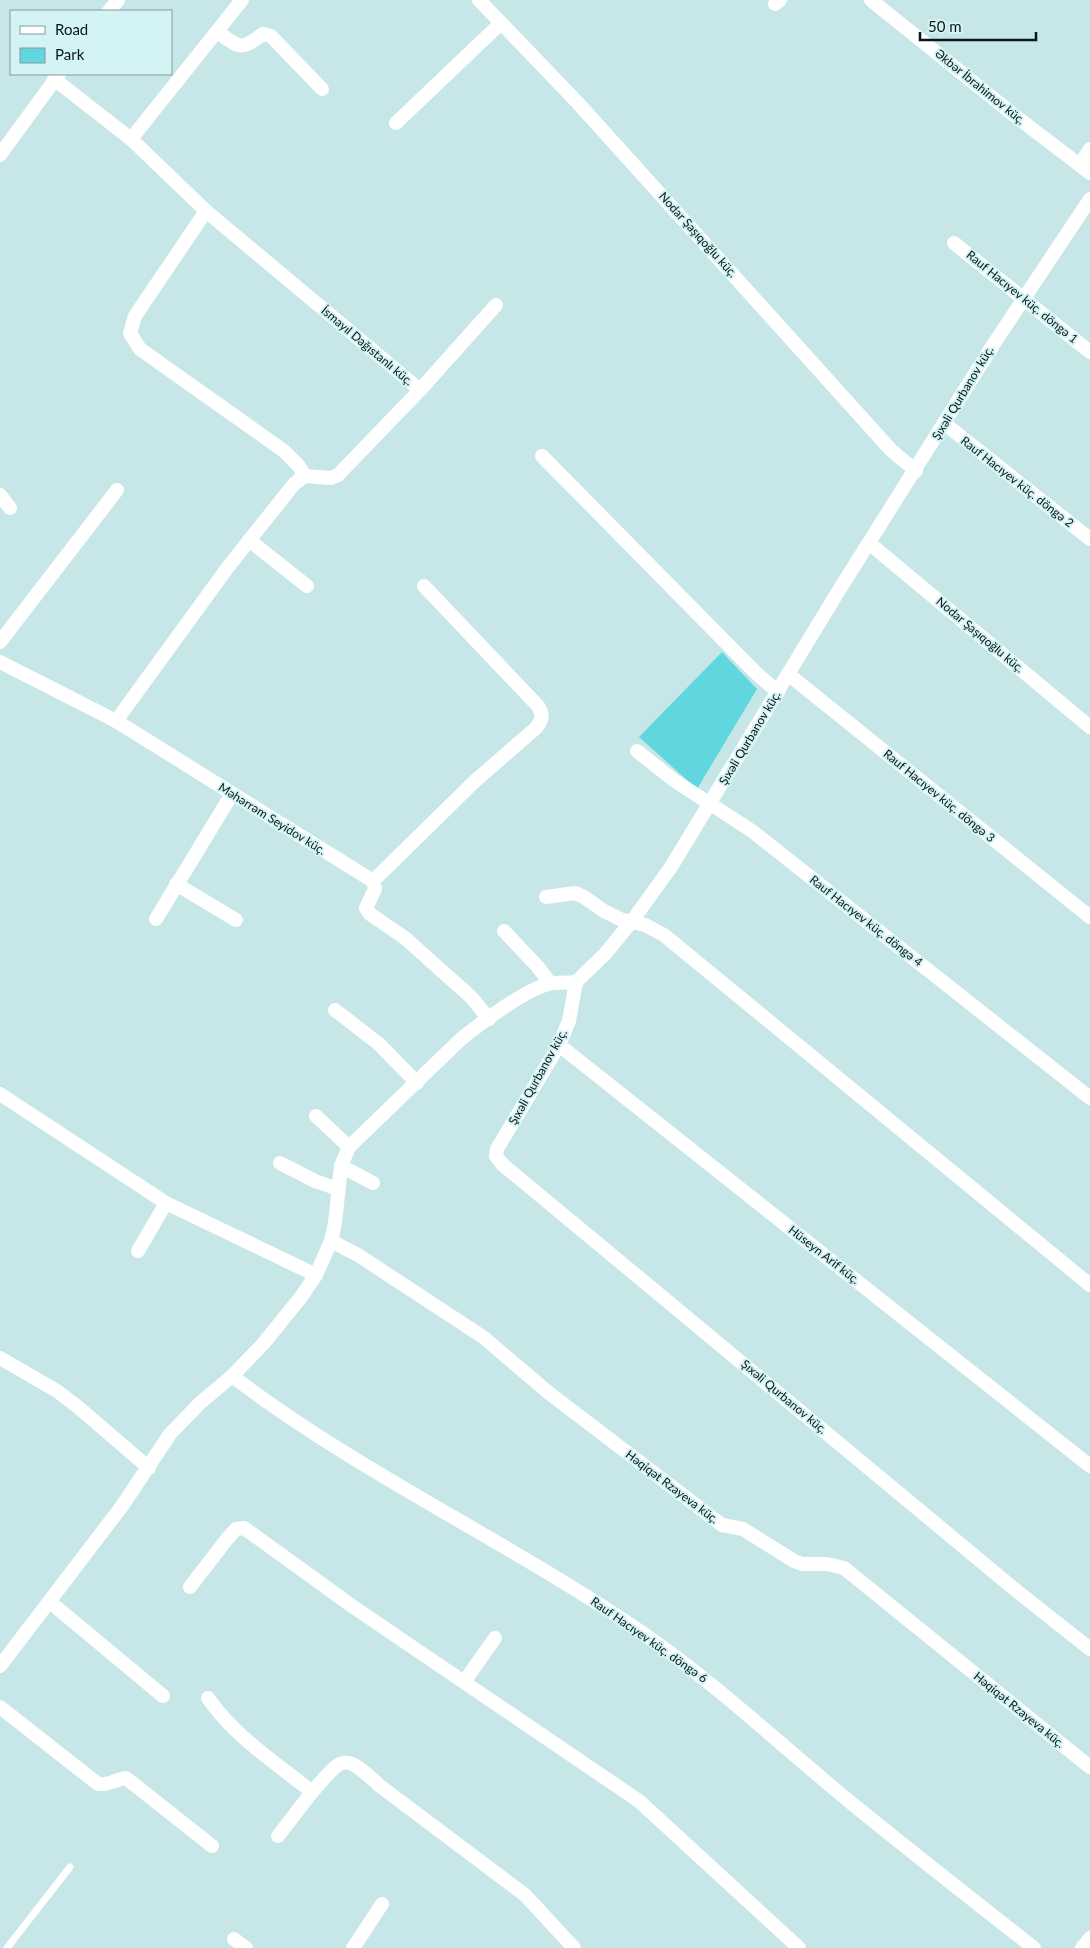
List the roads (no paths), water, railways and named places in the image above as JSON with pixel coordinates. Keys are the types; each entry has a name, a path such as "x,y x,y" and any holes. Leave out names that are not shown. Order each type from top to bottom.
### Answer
{"street":[{"path":"110,10 118,0"},
{"path":"131,139 242,0"},
{"name":"Nodar Şaşıqoğlu küç.","path":"479,0 578,102 891,450 916,471"},
{"name":"Əkbər İbrahimov küç.","path":"870,0 1085,169"},
{"path":"396,123 501,23"},
{"path":"217,32 240,46 247,46 263,34 271,36 322,89"},
{"path":"0,154 56,77"},
{"name":"İsmayıl Dağıstanlı küç.","path":"56,77 131,139 206,211 420,390 338,475 322,479 305,476"},
{"path":"1085,169 1090,149"},
{"name":"Şıxəli Qurbanov küç.","path":"1090,199 993,345 788,674 710,806 671,867 632,921 605,954 576,982 569,1021 559,1045 497,1149 496,1156 502,1164 1018,1592 1090,1649"},
{"path":"116,721 249,540 294,484 305,476 298,465 284,451 140,349 130,333 135,316 206,211"},
{"name":"Rauf Hacıyev küç. döngə 1","path":"954,243 1090,352"},
{"path":"420,390 496,305"},
{"name":"Rauf Hacıyev küç. döngə 2","path":"945,424 1090,539"},
{"path":"542,456 756,673 778,692"},
{"path":"0,642 117,490"},
{"path":"0,495 10,508"},
{"path":"249,540 307,586"},
{"name":"Nodar Şaşıqoğlu küç.","path":"869,543 1090,727"},
{"path":"424,586 538,706 542,712 541,720 536,728 438,816 373,881 374,895 366,908 370,914 405,938 471,997 488,1019"},
{"name":"Məhərrəm Seyidov küç.","path":"0,662 116,721 373,881"},
{"name":"Rauf Hacıyev küç. döngə 3","path":"788,674 1090,917"},
{"name":"Rauf Hacıyev küç. döngə 4","path":"637,751 710,806 752,831 1090,1098"},
{"path":"156,919 232,794"},
{"path":"176,884 236,920"},
{"path":"546,897 575,894 584,897 604,911 620,919 632,921 664,935 1088,1280"},
{"path":"504,931 538,967 550,984"},
{"path":"0,1666 149,1468 170,1434 186,1416 232,1376 263,1344 301,1297 316,1275 331,1241 336,1223 341,1166 349,1147 461,1039 488,1019 531,991 550,984 576,982"},
{"path":"335,1010 379,1044 417,1083"},
{"name":"Hüseyn Arif küç.","path":"559,1045 1090,1466"},
{"path":"0,1094 166,1203 316,1275"},
{"path":"316,1116 349,1147"},
{"path":"280,1163 315,1181 338,1189"},
{"path":"341,1166 373,1183"},
{"path":"138,1251 166,1203"},
{"name":"Həqiqət Rzayeva küç.","path":"331,1241 358,1255 483,1338 556,1399 722,1525 743,1529 794,1561 807,1564 827,1564 844,1568 1090,1767"},
{"path":"0,1358 57,1392 78,1407 149,1468"},
{"name":"Rauf Hacıyev küç. döngə 6","path":"232,1376 272,1406 313,1433 544,1570 646,1635 714,1685 854,1806 1034,1948"},
{"path":"190,1587 236,1529 244,1528 352,1606 639,1801 799,1948"},
{"path":"50,1602 163,1696"},
{"path":"464,1682 495,1638"},
{"path":"208,1698 219,1715 232,1728 312,1792"},
{"path":"0,1707 98,1784 104,1786 118,1779 126,1778 212,1846"},
{"path":"278,1836 312,1792 338,1764 347,1761 358,1766 380,1786 526,1895 571,1947"},
{"path":"353,1948 382,1904"},
{"path":"1082,1948 1090,1938"},
{"path":"234,1939 246,1948"}],"lane":[{"path":"7,1948 70,1867"}]}
